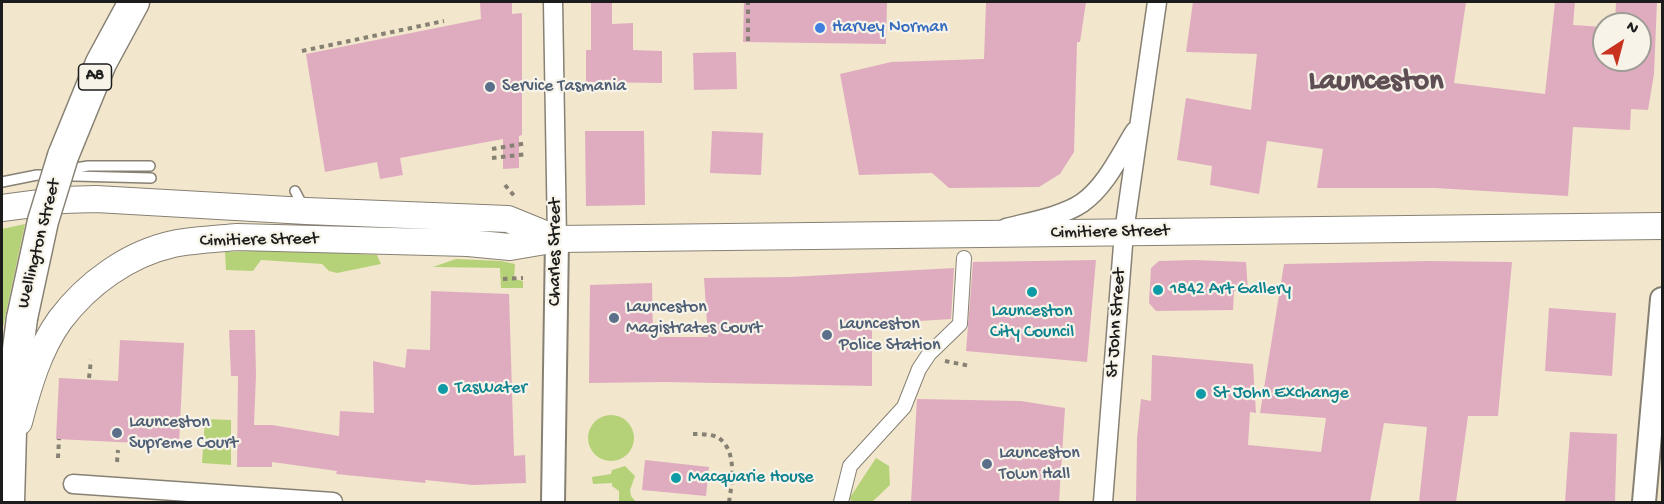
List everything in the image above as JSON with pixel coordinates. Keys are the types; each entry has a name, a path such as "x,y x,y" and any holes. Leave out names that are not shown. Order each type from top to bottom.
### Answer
{"highway":[{"name":"Wellington Street","path":"9,502 12,396 22,318 43,221 63,156 101,63 134,2"}],"main road":[{"name":"Cimitiere Street","path":"2,208 63,200 87,188 300,201 508,219 557,239"},
{"name":"Cimitiere Street","path":"11,457 30,384 60,321 94,285 129,260 182,243 237,237 468,243 510,247 557,239 981,236 1124,232 1662,226"}],"street":[{"name":"Charles Street","path":"553,2 557,239 553,502"},
{"name":"St John Street","path":"1103,502 1124,232 1157,2"},
{"path":"981,236 1062,212 1083,202 1108,176 1140,123"},
{"path":"841,502 850,466 904,407 919,369 929,354 960,324 964,258"},
{"path":"1644,502 1662,299"},
{"path":"73,484 333,502"}],"lane":[{"path":"2,182 88,166 150,166"},
{"path":"37,175 87,188 151,178"}],"path":[{"path":"748,2 748,41"},
{"path":"302,51 444,21"},
{"path":"492,149 527,143"},
{"path":"492,158 527,154"},
{"path":"505,185 512,192"},
{"path":"503,279 523,278"},
{"path":"89,378 91,360"},
{"path":"693,434 716,437 727,448 733,463 729,502"},
{"path":"58,458 59,439"},
{"path":"117,462 118,450"}],"green space":[{"path":"25,224 3,327 2,339 2,229"},
{"path":"282,250 377,255 381,264 337,273 329,271 322,264 261,260 253,271 226,270 225,252"},
{"path":"456,259 501,261 515,264 514,279 523,281 523,288 501,288 500,268 433,267"},
{"path":"611,415 627,422 634,438 627,454 611,461 595,454 588,438 595,422"},
{"path":"205,419 231,420 231,465 202,463"},
{"path":"876,458 889,466 890,485 872,502 854,502 849,499"},
{"path":"625,466 635,476 630,490 636,502 619,502 619,491 612,486 612,483 593,484 592,477 611,474 612,470"}],"building":[{"path":"480,2 512,2 512,14 522,13 522,135 519,136 519,168 503,169 503,139 400,158 403,175 380,179 377,162 325,172 306,54 481,19"},
{"path":"591,2 612,2 612,24 633,23 633,50 662,51 662,83 586,82 586,50 591,50"},
{"name":"Harvey Norman","path":"744,2 887,2 886,44 743,42"},
{"path":"986,2 1086,2 1080,42 1077,42 1074,152 1060,174 1039,187 949,188 932,173 859,175 840,74 891,62 984,59"},
{"path":"1193,2 1466,2 1454,83 1545,94 1555,2 1575,2 1573,25 1592,26 1592,72 1652,72 1652,12 1616,12 1616,2 1657,2 1654,74 1648,110 1631,109 1630,130 1573,127 1568,196 1435,188 1317,188 1323,149 1267,141 1259,194 1210,185 1212,166 1177,160 1186,98 1251,110 1257,54 1186,52"},
{"path":"736,52 737,89 694,90 693,53"},
{"path":"585,131 644,131 645,205 586,206"},
{"path":"712,131 763,133 761,175 710,173"},
{"name":"Launceston City Council","path":"1096,260 1087,362 966,351 973,262"},
{"path":"1159,261 1246,262 1248,290 1234,291 1233,310 1156,311 1149,303 1151,268"},
{"path":"1512,262 1498,416 1468,416 1456,502 1419,502 1427,427 1384,423 1370,502 1136,502 1137,438 1141,399 1151,401 1152,355 1253,364 1256,413 1250,412 1248,445 1321,452 1326,418 1260,413 1284,264"},
{"path":"954,268 951,319 872,324 872,386 665,382 589,383 590,285 652,283 653,337 708,337 704,278 790,277"},
{"name":"TasWater","path":"431,291 509,294 514,456 525,455 526,483 473,485 425,480 426,483 336,474 337,471 272,462 272,467 237,467 238,376 231,376 229,330 255,330 254,425 272,425 339,436 340,411 374,413 373,361 405,368 407,349 430,350"},
{"path":"1549,308 1616,313 1612,376 1545,371"},
{"path":"120,340 184,343 179,445 56,439 59,378 118,381"},
{"name":"Launceston Town Hall","path":"917,399 1021,401 1065,408 1059,502 911,502"},
{"path":"1570,432 1617,434 1615,502 1565,502"},
{"name":"Macquarie House","path":"645,460 709,467 706,496 642,490"}],"place":[{"name":"Harvey Norman","path":"820,28"},
{"name":"Service Tasmania","path":"490,87"},
{"name":"1842 Art Gallery","path":"1158,290"},
{"name":"Launceston City Council","path":"1032,292"},
{"name":"Launceston Magistrates Court","path":"614,318"},
{"name":"Launceston Police Station","path":"827,335"},
{"name":"TasWater","path":"443,389"},
{"name":"St John Exchange","path":"1201,394"},
{"name":"Launceston Supreme Court","path":"117,433"},
{"name":"Launceston Town Hall","path":"987,464"},
{"name":"Macquarie House","path":"676,478"}],"district":[{"name":"Launceston","path":"1376,83"}]}
